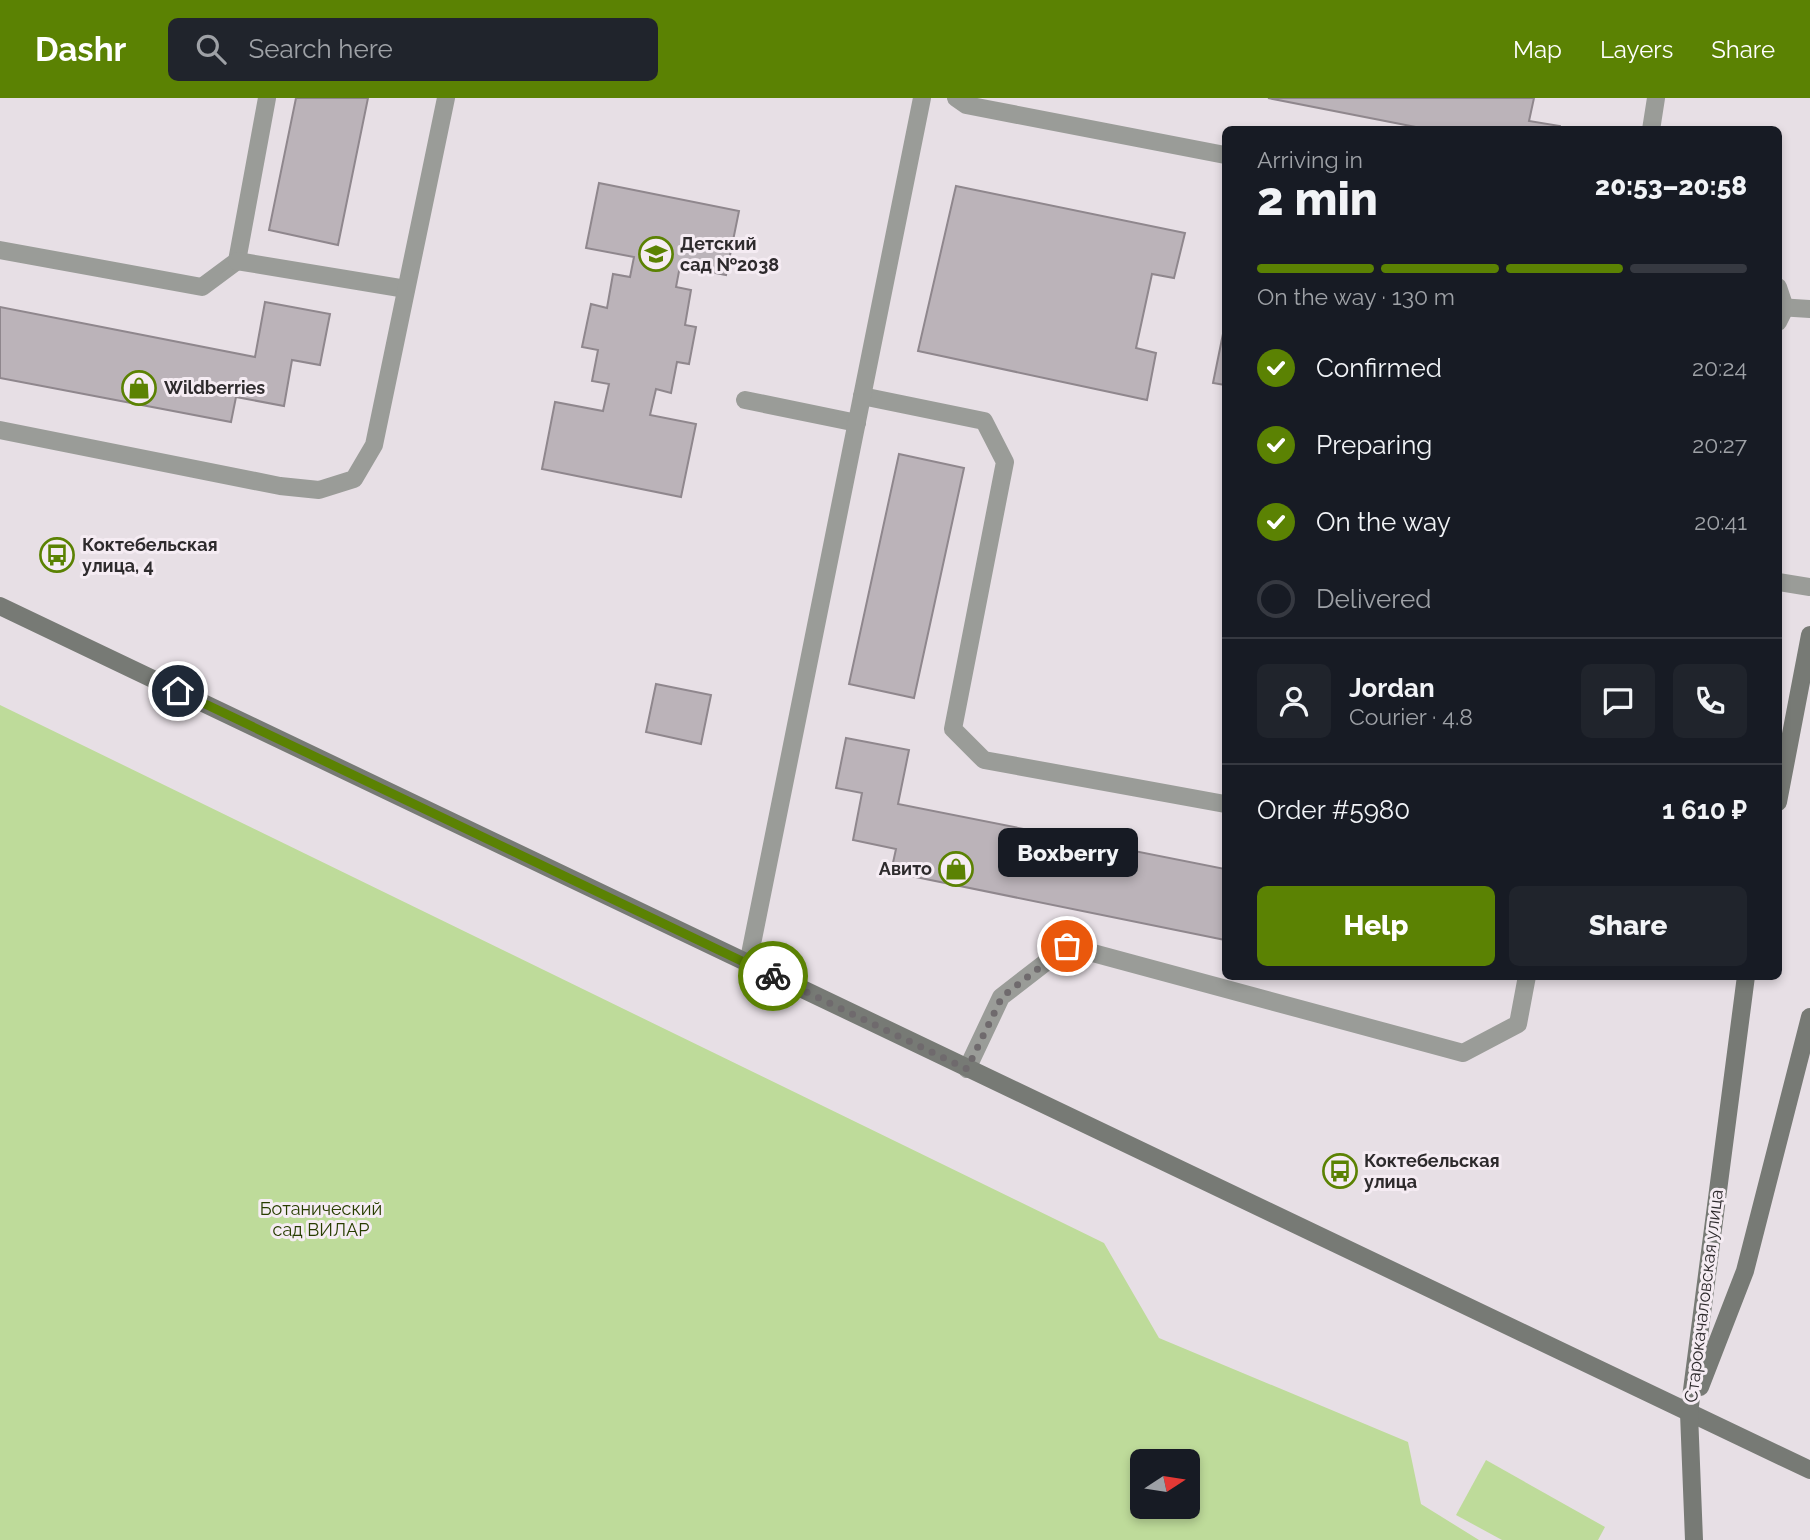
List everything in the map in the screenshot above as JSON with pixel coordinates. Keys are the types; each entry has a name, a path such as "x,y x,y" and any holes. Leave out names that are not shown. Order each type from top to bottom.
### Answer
{"street":[{"path":"0,606 1810,1470"},
{"path":"1782,781 1810,635"},
{"name":"Старокачаловская улица","path":"1689,1413 1745,980"},
{"name":"Старокачаловская улица","path":"1689,1413 1745,1271 1810,1017"},
{"path":"1689,1413 1694,1540"}],"lane":[{"path":"0,250 202,288 237,261 267,98"},
{"path":"0,430 280,486 319,490 354,479 374,445 446,98"},
{"path":"748,964 922,98"},
{"path":"956,98 967,105 1222,154"},
{"path":"1652,126 1656,98"},
{"path":"237,261 406,289"},
{"path":"1782,312 1810,309"},
{"path":"862,396 984,421 1005,462 953,729 984,760 1222,803"},
{"path":"745,400 857,423"},
{"path":"1782,583 1810,587"},
{"path":"967,1069 1002,997 1067,946 1463,1053 1518,1024 1526,980"}],"green space":[{"name":"Ботанический сад ВИЛАР","path":"0,705 1104,1243 1159,1338 1408,1442 1421,1504 1479,1540 0,1540"},
{"path":"1486,1460 1605,1527 1598,1540 1502,1540 1456,1515"}],"building":[{"path":"296,98 368,98 338,245 269,230"},
{"path":"1268,98 1534,98 1529,121 1560,126 1411,126"},
{"path":"599,183 739,211 726,275 680,266 676,287 691,290 685,325 696,327 689,364 677,362 671,393 656,389 650,415 696,424 681,497 542,469 555,402 603,411 609,384 592,381 598,350 582,347 591,304 607,308 613,274 630,277 634,257 586,248"},
{"path":"956,186 1185,233 1174,278 1152,274 1136,348 1156,353 1147,400 918,351"},
{"path":"265,302 330,314 320,365 292,360 284,406 236,397 231,422 0,378 0,307 255,357"},
{"path":"1222,339 1222,384 1213,383"},
{"path":"899,454 964,468 914,698 849,684"},
{"path":"656,684 711,695 701,744 646,732"},
{"path":"846,738 909,750 898,804 1222,868 1222,939 891,872 896,849 853,840 862,793 836,788"}],"way so far":[{"path":"773,976 967,1069 1002,997 1067,946"}],"place":[{"name":"Детский сад №2038","path":"656,254"},
{"name":"Wildberries","path":"139,388"},
{"name":"Коктебельская улица, 4","path":"57,555"},
{"name":"Авито","path":"956,869"},
{"name":"Boxberry","path":"1067,946"},
{"name":"Коктебельская улица","path":"1340,1171"}],"route":[{"path":"178,691 773,976"}]}
